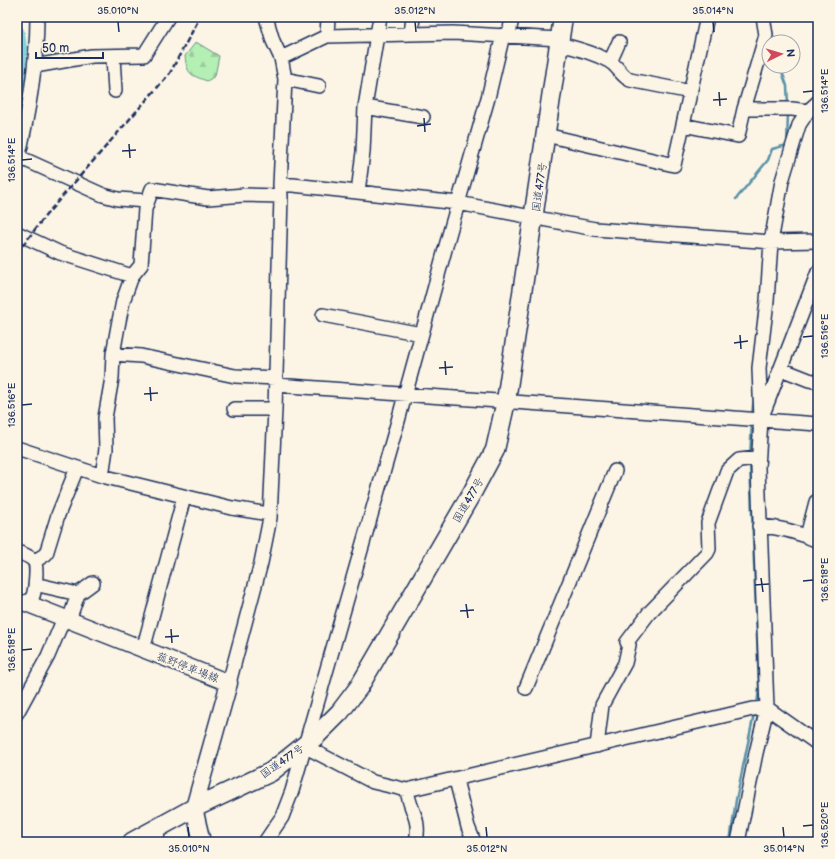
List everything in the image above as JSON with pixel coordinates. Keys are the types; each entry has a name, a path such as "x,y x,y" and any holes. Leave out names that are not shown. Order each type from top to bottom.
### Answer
{"highway":[{"name":"国道477号","path":"132,842 157,834 194,808 270,772 330,724 363,681 474,491 495,450 506,401 563,17"}],"main road":[{"name":"菰野停車場線","path":"22,602 229,683 194,808"},
{"path":"194,808 202,842"}],"street":[{"path":"37,17 31,102 18,161 103,195 118,199 147,201"},
{"path":"34,64 92,56 113,57 144,55 168,17"},
{"path":"229,683 263,557 269,524 275,409 280,191 285,79 282,58 273,41 266,17"},
{"path":"327,36 328,17"},
{"path":"358,192 363,152 365,107 380,17"},
{"path":"411,34 413,17"},
{"path":"265,842 282,816 292,791 512,17"},
{"path":"546,135 674,165 707,17"},
{"path":"683,125 738,136 744,109 766,34 763,17"},
{"path":"282,58 327,36 377,34 506,35 559,42 610,62 624,77 630,80 690,92"},
{"path":"610,62 619,42"},
{"path":"113,57 115,91"},
{"path":"285,79 319,86"},
{"path":"738,842 756,753 761,709 768,693 759,526 753,458 759,368 767,301 771,242 782,181 799,125 808,111 818,102"},
{"path":"365,107 423,117"},
{"path":"744,109 786,109 808,111"},
{"path":"102,476 106,449 105,418 123,301 132,276 141,265 147,201 152,189 208,198 280,191 293,185 458,203 596,229 771,242 818,241"},
{"path":"17,233 60,253 132,276"},
{"path":"755,419 780,369 818,272"},
{"path":"323,315 421,334"},
{"path":"114,354 141,356 235,376 405,394 818,424"},
{"path":"780,369 818,382"},
{"path":"234,409 275,409"},
{"path":"17,448 54,459 55,462 102,476 232,508 269,514"},
{"path":"597,746 602,705 627,658 629,645 627,642 649,613 707,553 709,549 708,523 727,471 734,463 753,458"},
{"path":"35,561 46,554 58,515 77,468"},
{"path":"526,688 616,471"},
{"path":"143,650 184,497"},
{"path":"759,526 771,527 812,538 816,502 818,502"},
{"path":"17,552 35,561 37,566 33,595 22,602"},
{"path":"17,713 48,656 78,594 93,583"},
{"path":"43,586 78,594"},
{"path":"304,746 373,782 407,790 761,709 818,744"},
{"path":"456,780 468,827 474,842"},
{"path":"407,790 409,802 418,823 416,842"}],"green space":[{"path":"196,42 219,56 215,76 207,81 191,73 187,67 185,56"}],"waterway":[{"path":"17,33 19,48 17,81"},
{"path":"783,74 787,86 788,104"},
{"path":"736,199 768,160 772,149 787,145 788,113"},
{"path":"752,416 754,395"},
{"path":"750,456 752,423"},
{"path":"750,463 759,688 757,705"},
{"path":"730,842 736,800 754,714"}],"railway":[{"path":"17,253 46,215 170,73 200,17"}]}
